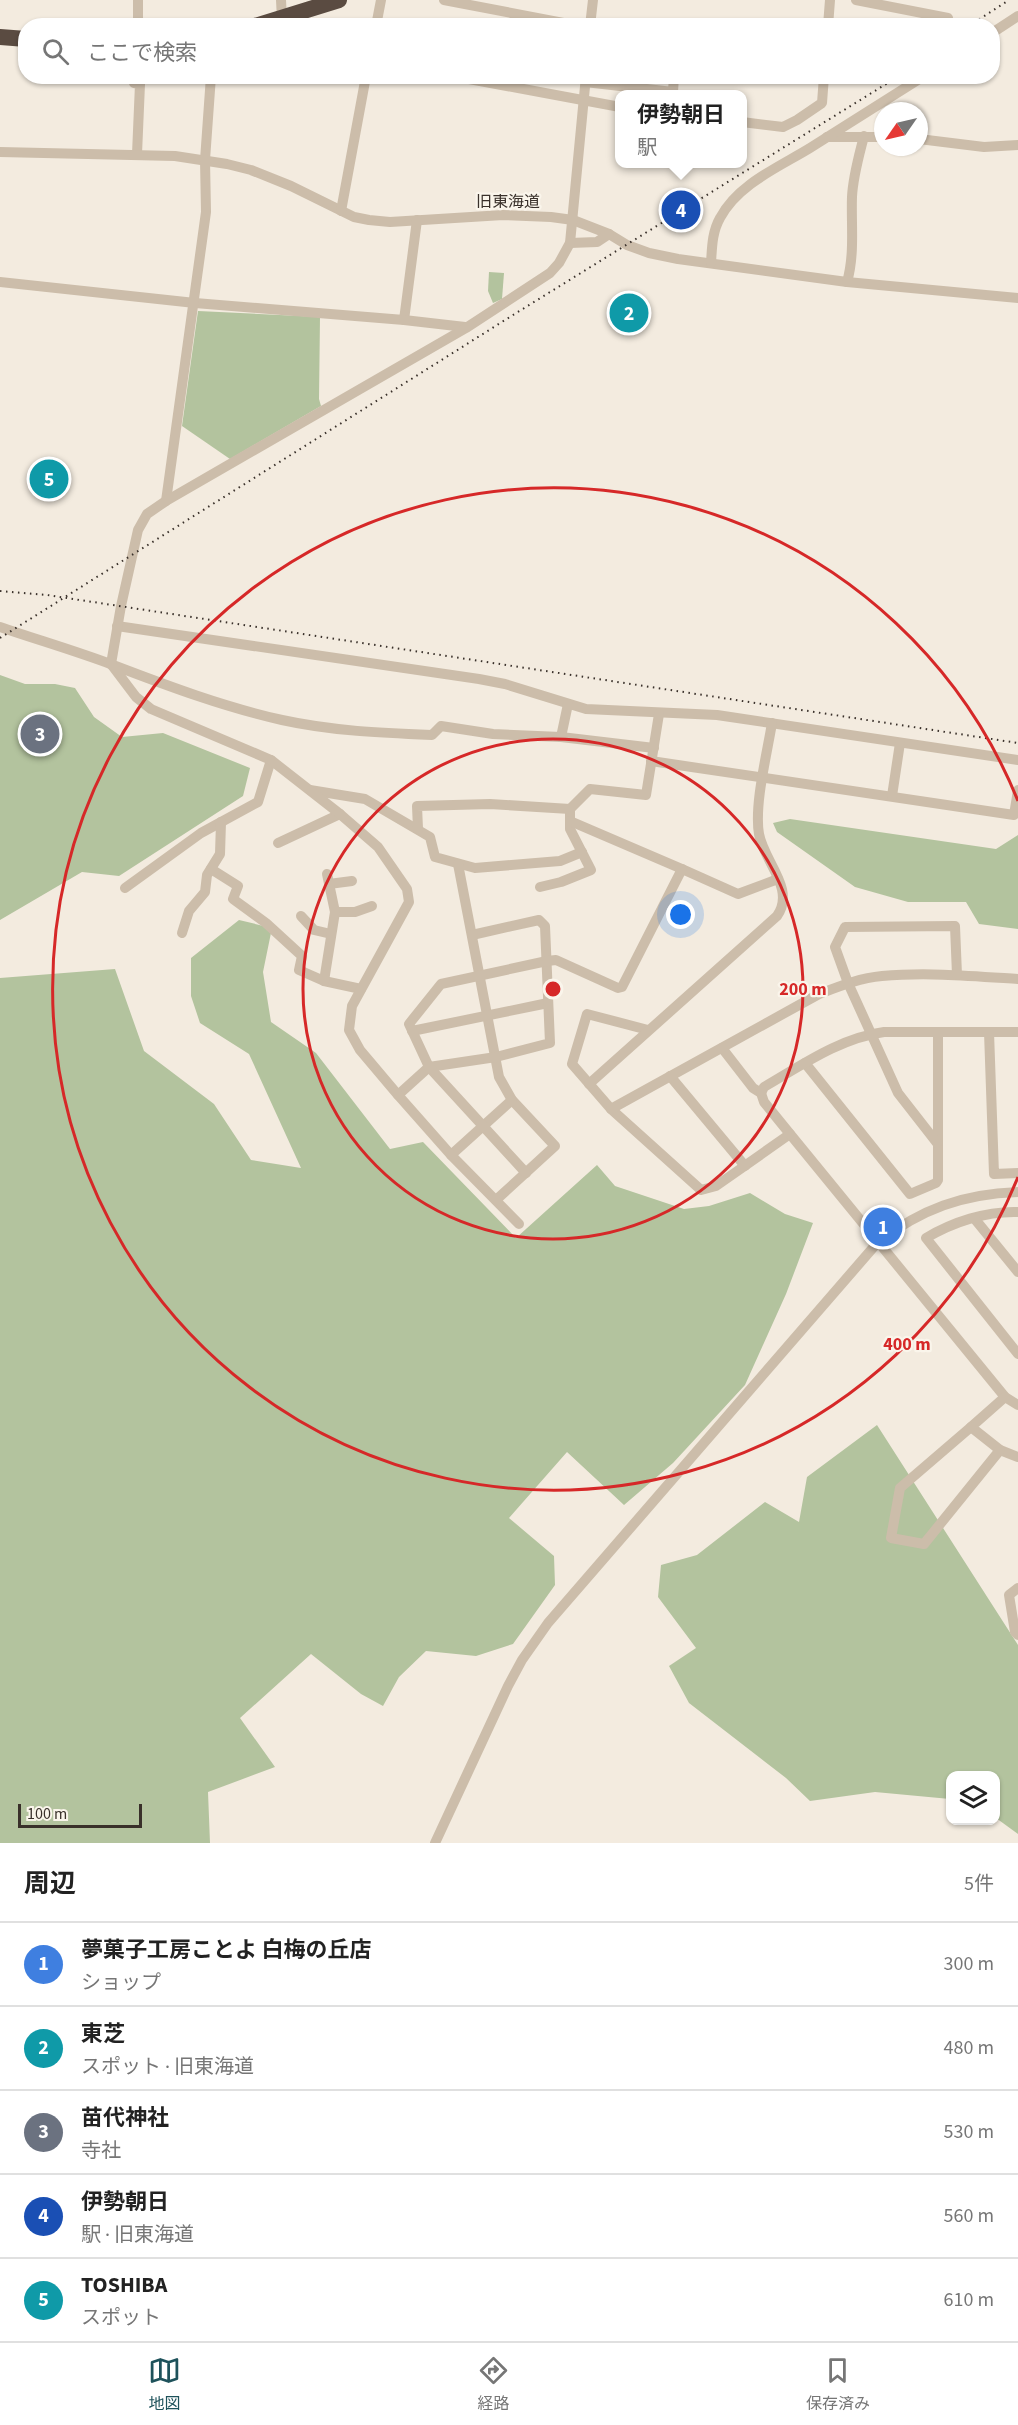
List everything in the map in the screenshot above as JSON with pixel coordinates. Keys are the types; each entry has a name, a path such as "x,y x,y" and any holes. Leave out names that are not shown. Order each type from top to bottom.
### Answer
{"highway":[{"path":"285,18 339,0"},
{"path":"0,37 18,38"}],"street":[{"path":"138,0 138,18"},
{"path":"281,0 282,18"},
{"path":"378,18 381,0"},
{"path":"444,0 537,18"},
{"path":"591,18 593,0"},
{"path":"829,18 830,0"},
{"path":"857,0 948,18"},
{"path":"1000,28 1018,16"},
{"path":"137,154 140,84"},
{"path":"166,501 206,212 205,160 210,84"},
{"path":"341,211 365,84"},
{"path":"493,84 615,106"},
{"path":"519,1224 398,1095 360,1050 349,1029 352,1006 407,909 409,895 378,847 271,760 151,709 136,697 111,664 138,530 147,514 466,327 549,273 559,263 570,243 585,84"},
{"path":"619,84 659,90"},
{"path":"747,123 783,127 797,120 822,103 823,84"},
{"path":"711,263 713,235 720,217 741,192 772,168 827,137 911,84"},
{"path":"847,282 851,267 852,195 855,170 864,136"},
{"path":"827,137 874,137"},
{"path":"928,140 984,147 1018,145"},
{"name":"旧東海道","path":"0,152 137,154 205,160 251,170 291,186 354,217 369,220 503,215 573,220 650,253 847,282 1018,298"},
{"path":"404,320 417,220"},
{"path":"570,243 597,242 609,234"},
{"path":"0,282 195,303 466,327"},
{"path":"117,626 479,679 602,711 717,716 1018,760"},
{"path":"0,627 205,698 293,722 344,730 392,734 432,735 441,726 493,734 561,737 654,748"},
{"path":"561,737 568,704"},
{"path":"540,887 561,882 591,870 570,830 570,809 590,789 646,795 659,714"},
{"path":"589,1084 777,916 783,908 784,899 778,879 763,849 759,833 758,816 772,723"},
{"path":"892,796 900,743"},
{"path":"125,888 201,833 258,802 271,760"},
{"path":"651,761 1014,815 1018,790"},
{"path":"310,790 365,799 430,837 435,857 458,864 476,868 560,861 582,852"},
{"path":"418,829 417,806 490,804 570,809"},
{"path":"278,843 340,814"},
{"path":"570,820 738,894 778,879"},
{"path":"182,933 189,911 205,892 211,869 220,854 221,822"},
{"path":"458,864 500,1077 512,1100 555,1146 496,1200"},
{"path":"526,1173 429,1067 409,1024 441,984 556,960 618,988 622,987 682,868"},
{"path":"211,869 238,886 233,899 266,923 302,956 299,970 324,981 361,989"},
{"path":"324,981 335,912 328,879 352,881"},
{"path":"335,912 355,912 372,906"},
{"path":"300,916 314,930 331,933"},
{"path":"398,1095 429,1067 496,1057 550,1043 545,926 539,920 471,935"},
{"path":"937,1143 898,1093 870,1034 835,947 845,927 955,926 957,975"},
{"path":"611,1109 819,994 848,983 881,976 957,975 1018,979"},
{"path":"412,1031 548,1003"},
{"path":"648,1030 586,1014 572,1064 611,1109 701,1190 716,1186 790,1134"},
{"path":"805,1063 910,1194 939,1180 937,1143 939,1032"},
{"path":"989,1032 994,1174 1018,1173"},
{"path":"761,1093 764,1087 832,1048 870,1034 1018,1032"},
{"path":"722,1048 753,1088 761,1093 764,1102 1005,1397 1018,1405"},
{"path":"670,1076 746,1166"},
{"path":"452,1155 512,1100"},
{"path":"549,1139 554,1138 563,1147"},
{"path":"435,1843 508,1686 522,1659 548,1623 878,1242 903,1223 934,1207 962,1199 1018,1192"},
{"path":"1018,1212 989,1214 974,1218 941,1229 926,1238 1018,1354"},
{"path":"974,1218 1018,1272"},
{"path":"1000,1450 924,1544 891,1538 900,1488 1005,1397"},
{"path":"971,1427 1000,1450 1018,1457"},
{"path":"1018,1588 1009,1595 1015,1632 1018,1635"}],"green space":[{"path":"489,272 504,273 502,299 493,303 488,291"},
{"path":"198,311 320,317 319,399 321,406 230,459 182,426"},
{"path":"0,675 25,684 55,684 75,688 94,717 122,737 163,733 250,768 243,796 119,876 82,872 0,920"},
{"path":"790,819 996,849 1018,835 1018,929 979,924 966,902 908,902 855,887 777,832 773,823"},
{"path":"239,920 272,928 263,972 271,1022 316,1053 390,1149 423,1142 516,1238 597,1165 615,1186 684,1209 709,1206 750,1193 785,1214 813,1223 786,1294 745,1385 673,1463 624,1505 567,1452 509,1518 554,1556 555,1585 513,1644 476,1656 426,1651 399,1677 383,1706 361,1694 311,1654 240,1718 275,1767 208,1792 210,1843 0,1843 0,978 115,969 144,1051 214,1104 251,1160 301,1168 249,1054 200,1023 191,996 191,958"},
{"path":"877,1425 1018,1645 1018,1834 1000,1821 1000,1771 946,1771 946,1799 875,1792 810,1801 786,1778 689,1703 669,1666 696,1648 658,1597 661,1565 697,1555 765,1502 799,1522 807,1477"}],"railway":[{"path":"981,18 1009,0"},
{"path":"0,638 513,315 886,84"},
{"path":"0,591 47,595 1018,743"}],"place":[{"name":"伊勢朝日","path":"681,210"},
{"name":"東芝","path":"629,313"},
{"name":"TOSHIBA","path":"49,479"},
{"name":"苗代神社","path":"40,734"},
{"name":"夢菓子工房ことよ 白梅の丘店","path":"883,1227"}]}
